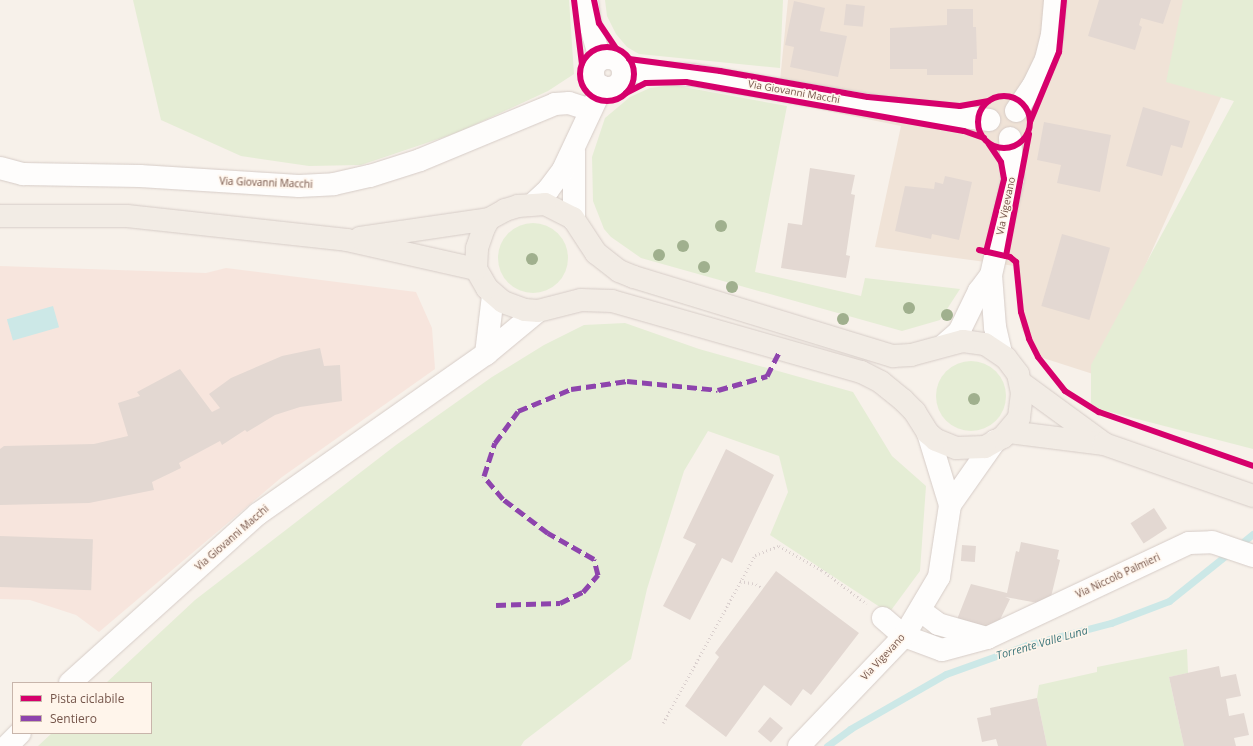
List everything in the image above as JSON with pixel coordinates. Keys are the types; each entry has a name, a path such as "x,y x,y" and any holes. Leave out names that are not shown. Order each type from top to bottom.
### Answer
{"main road":[{"path":"347,240 489,219 505,210 533,204 545,204 555,207 574,220 596,253 619,271 634,277 893,356 911,355 944,345 976,341 1001,353 1012,364 1021,383 1104,444"},
{"path":"0,216 127,216 347,240 476,269"},
{"path":"489,219 477,248 476,269 493,295 514,307 538,311 581,300 612,301 861,372 881,382 903,400 915,412 928,433 944,445 956,448 980,448 1002,436 1019,418 1021,383"},
{"path":"1002,436 1104,444 1253,496"}],"street":[{"path":"588,0 590,24 600,60"},
{"path":"1016,111 1033,86 1046,59 1052,35 1055,0"},
{"path":"613,59 620,63 623,71 622,79 618,85 610,88 602,87 593,77 593,69 600,60 613,59"},
{"name":"Via Giovanni Macchi","path":"623,71 693,75 880,107 990,120"},
{"path":"533,204 548,190 574,150 590,110 602,87"},
{"name":"Via Giovanni Macchi","path":"0,168 23,174 140,176 293,185 334,184 370,176 420,160 555,104 569,103 590,110"},
{"path":"1002,107 1016,111 1022,120 1021,129 1010,138 998,138 992,133 990,120 994,110 1002,107"},
{"name":"Via Vigevano","path":"1001,353 995,327 991,275 1013,178 1010,138"},
{"path":"574,150 574,220"},
{"name":"Via Vigevano","path":"944,345 959,332 979,290 991,275"},
{"path":"486,354 493,295"},
{"name":"Via Giovanni Macchi","path":"71,682 258,514 486,354 538,311"},
{"name":"Via Vigevano","path":"799,746 904,636 921,611 939,577 950,505 928,433"},
{"name":"Via Vigevano","path":"950,505 1002,436"},
{"name":"Via Niccolò Palmieri","path":"904,636 942,650 987,638 1189,543 1212,542 1251,555"},
{"path":"921,611 938,624 987,638"},
{"path":"883,618 904,636"},
{"path":"7,746 19,734"}],"path":[{"path":"663,723 755,555 780,546 822,570 883,618"},
{"path":"740,581 756,584 762,588"}],"shaded area":[{"path":"788,0 1253,0 1253,26 1096,375 1037,356 1021,328 1015,266 875,247 901,126 778,101"},
{"path":"0,266 206,273 226,268 416,292 432,328 435,369 282,477 99,632 76,615 30,600 0,599"}],"green space":[{"path":"133,0 569,0 574,74 548,91 459,132 361,165 309,166 241,156 161,120"},
{"path":"605,0 783,0 780,68 639,54 627,47 616,34 607,16"},
{"path":"1183,0 1253,0 1253,449 1091,407 1091,365 1234,101 1166,82"},
{"path":"672,85 787,106 755,272 861,296 865,278 960,289 940,320 902,331 641,258 611,237 604,229 593,201 592,157 605,118 630,97 650,88"},
{"path":"526,223 540,223 553,229 562,238 568,251 566,271 558,283 540,293 526,293 513,287 504,278 498,265 498,251 504,238 513,229"},
{"path":"625,323 699,349 853,392 892,456 926,486 920,571 889,613 770,535 788,492 779,456 708,431 684,471 647,589 631,659 524,741 521,746 38,746 51,734 152,734 152,682 107,682 195,600 396,445 492,377 544,345 584,325"},
{"path":"964,361 978,361 991,367 1000,376 1006,389 1004,409 996,421 978,431 964,431 951,425 942,416 936,403 936,389 942,376 951,367"},
{"path":"1187,649 1188,673 1169,677 1184,746 1047,746 1037,698 1039,685 1097,672 1097,667"}],"water":[{"path":"53,306 59,327 13,340 7,319"}],"building":[{"path":"1099,0 1171,0 1163,24 1141,18 1139,25 1142,27 1135,50 1088,36"},
{"path":"794,1 825,8 820,31 847,36 838,77 790,67 794,47 785,45"},
{"path":"846,4 865,6 863,27 844,25"},
{"path":"947,9 973,9 973,27 976,27 977,59 973,59 973,75 927,75 927,69 890,69 890,28 947,25"},
{"path":"1143,107 1190,121 1182,148 1171,145 1162,176 1126,166"},
{"path":"1044,122 1111,135 1100,192 1057,183 1061,165 1037,160"},
{"path":"810,168 855,175 851,194 855,195 846,255 850,256 846,278 781,268 788,223 802,225"},
{"path":"945,176 972,182 959,240 932,234 931,239 895,231 905,186 934,189 935,182 943,184"},
{"path":"1062,234 1110,248 1089,320 1041,306"},
{"path":"320,348 324,366 340,365 342,401 300,407 275,415 247,432 245,430 222,445 220,441 179,463 181,468 152,482 154,490 89,503 0,505 0,449 4,446 94,444 128,436 118,403 140,396 137,392 180,369 212,412 220,408 209,394 231,378 282,356"},
{"path":"726,449 774,475 732,563 722,558 690,620 663,606 696,544 683,538"},
{"path":"1154,508 1167,528 1144,543 1131,523"},
{"path":"0,536 93,539 91,590 0,587"},
{"path":"1021,542 1059,550 1057,559 1060,560 1049,605 1005,597 1010,599 996,628 956,622 971,584 1007,593 1016,551 1019,552"},
{"path":"962,545 976,546 975,562 961,561"},
{"path":"776,571 859,633 811,695 803,689 791,706 764,685 726,737 685,706 719,657 715,653"},
{"path":"1219,666 1221,677 1236,674 1241,696 1226,699 1229,716 1244,713 1249,735 1234,738 1236,746 1184,746 1169,677"},
{"path":"1037,698 1047,746 998,746 996,739 982,742 977,718 991,715 990,708"},
{"path":"770,717 783,728 771,742 758,732"}],"waterway":[{"name":"Torrente Valle Luna","path":"1238,546 1253,534"},
{"name":"Torrente Valle Luna","path":"827,746 850,729 946,674 1027,645 1111,623 1169,601 1229,553"}],"marked path":[{"path":"496,605 560,603 583,592 598,575 594,559 548,533 503,499 484,476 495,443 518,411 571,389 627,381 718,390 767,376 780,350"}],"cycle path":[{"path":"574,0 582,64"},
{"path":"594,0 599,23 616,48"},
{"path":"1030,122 1059,52 1064,0"},
{"path":"607,47 617,49 626,55 632,64 634,74 632,84 626,93 617,99 607,101 597,99 588,93 582,84 580,74 582,64 588,55 597,49 607,47"},
{"path":"629,59 720,71 868,97 960,106 989,101"},
{"path":"626,93 646,83 686,82 964,131 984,138"},
{"path":"999,96 1009,96 1019,100 1026,107 1030,117 1030,122 1030,127 1026,137 1019,144 1009,148 999,148 989,144 982,137 978,127 978,117 982,107 989,100 999,96"},
{"path":"1006,256 1029,134"},
{"path":"986,252 1004,179 1001,162 989,144"},
{"path":"979,250 1010,257 1016,262 1021,312 1029,339 1038,357 1065,391 1099,412 1253,466"}]}
